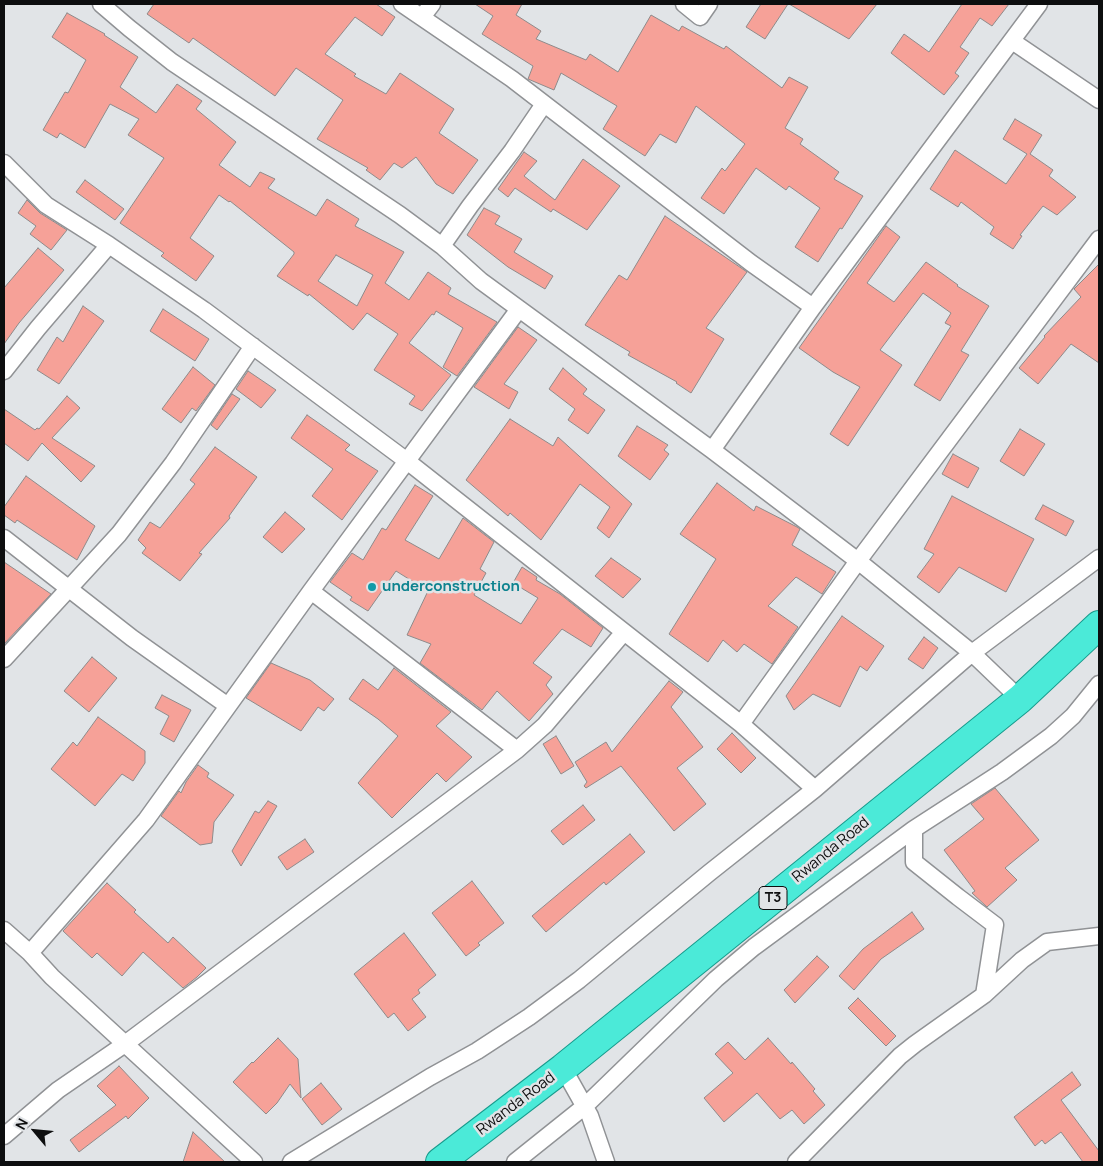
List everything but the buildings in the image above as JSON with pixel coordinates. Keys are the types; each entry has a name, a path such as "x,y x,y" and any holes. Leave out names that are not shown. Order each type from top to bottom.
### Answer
{"highway":[{"name":"Rwanda Road","path":"440,1162 563,1068 1020,699 1099,625"}],"street":[{"path":"100,4 172,62 355,184 442,246 481,281 712,450 858,561 972,653 1020,699"},
{"path":"402,4 474,52 728,246 813,307"},
{"path":"422,17 432,4"},
{"path":"684,4 700,17 709,4"},
{"path":"712,450 813,307 1039,4"},
{"path":"1012,41 1099,100"},
{"path":"442,246 544,104"},
{"path":"4,163 46,205 109,245 253,346 407,461 740,724 815,789"},
{"path":"740,724 858,561 1099,239"},
{"path":"4,371 109,245"},
{"path":"30,953 146,820 519,309"},
{"path":"4,659 119,534 168,470 253,346"},
{"path":"4,538 132,638 228,706"},
{"path":"291,1162 422,1082 477,1051 529,1017 579,980 815,789 972,653 1099,558"},
{"path":"312,591 517,750"},
{"path":"4,1136 58,1090 125,1044 517,750 545,725 624,632"},
{"path":"515,1162 585,1106 710,986 754,947 803,913 914,829 1002,772 1051,736 1073,716 1099,684"},
{"path":"914,829 914,862 995,925 984,995"},
{"path":"4,930 30,953 52,977 254,1162"},
{"path":"796,1162 900,1056 984,995 1022,960 1047,942 1099,936"},
{"path":"563,1068 590,1116 606,1162"}],"place":[{"name":"underconstruction","path":"372,587"}]}
